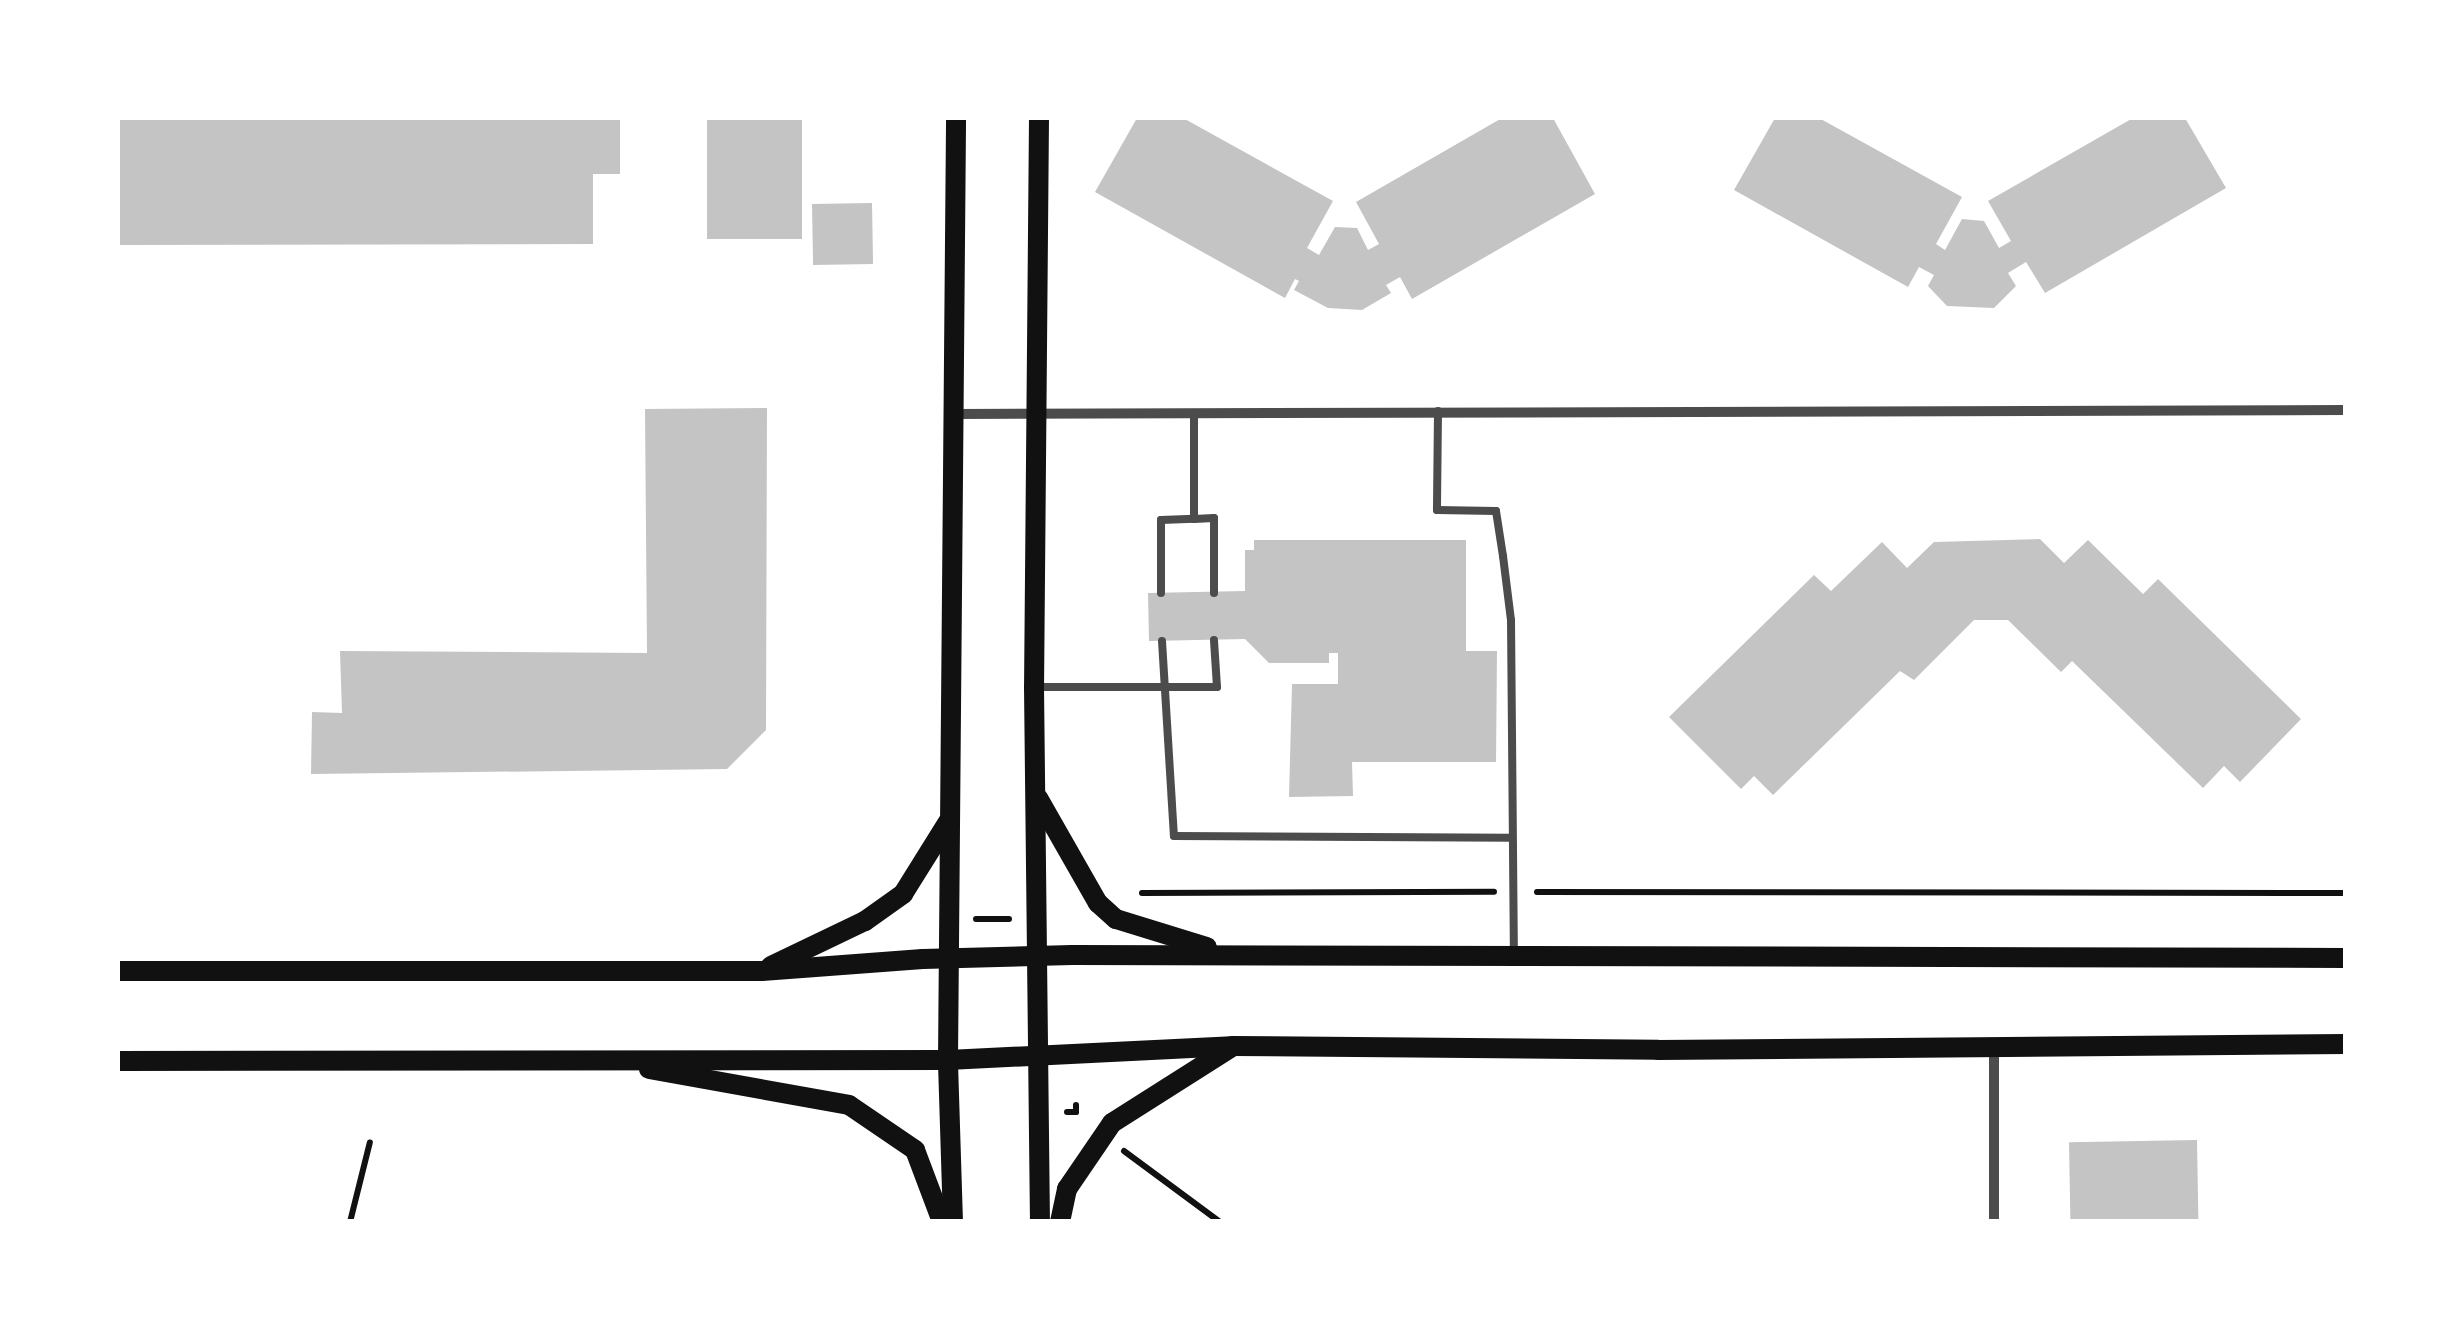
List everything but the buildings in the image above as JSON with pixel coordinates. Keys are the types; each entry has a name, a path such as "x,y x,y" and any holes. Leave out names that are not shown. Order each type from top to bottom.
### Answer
{"main road":[{"path":"953,1222 948,1060 956,118"},
{"path":"1039,118 1034,687 1040,1222"},
{"path":"1037,796 1098,903 1116,919 1228,954"},
{"path":"762,971 864,921 903,894 950,820"},
{"path":"118,972 762,971 950,957 1039,955 2346,958"},
{"path":"118,1061 948,1060 1232,1046 1658,1050 2346,1044"},
{"path":"1060,1222 1067,1189 1112,1123 1232,1046"},
{"path":"593,1060 849,1105 915,1150 942,1222"}],"street":[{"path":"956,414 2346,410"},
{"path":"1994,1045 1994,1222"}],"lane":[{"path":"1438,411 1436,510 1496,511 1511,620 1514,955"},
{"path":"1194,414 1194,520"},
{"path":"1161,593 1161,520 1214,518 1214,593"},
{"path":"1162,640 1174,836 1512,838"},
{"path":"1034,687 1216,687 1214,640"}],"path":[{"path":"1098,903 1119,888 1127,893 2346,893"},
{"path":"950,919 1036,918"},
{"path":"350,1222 370,1142"},
{"path":"1119,1147 1220,1222"}]}
